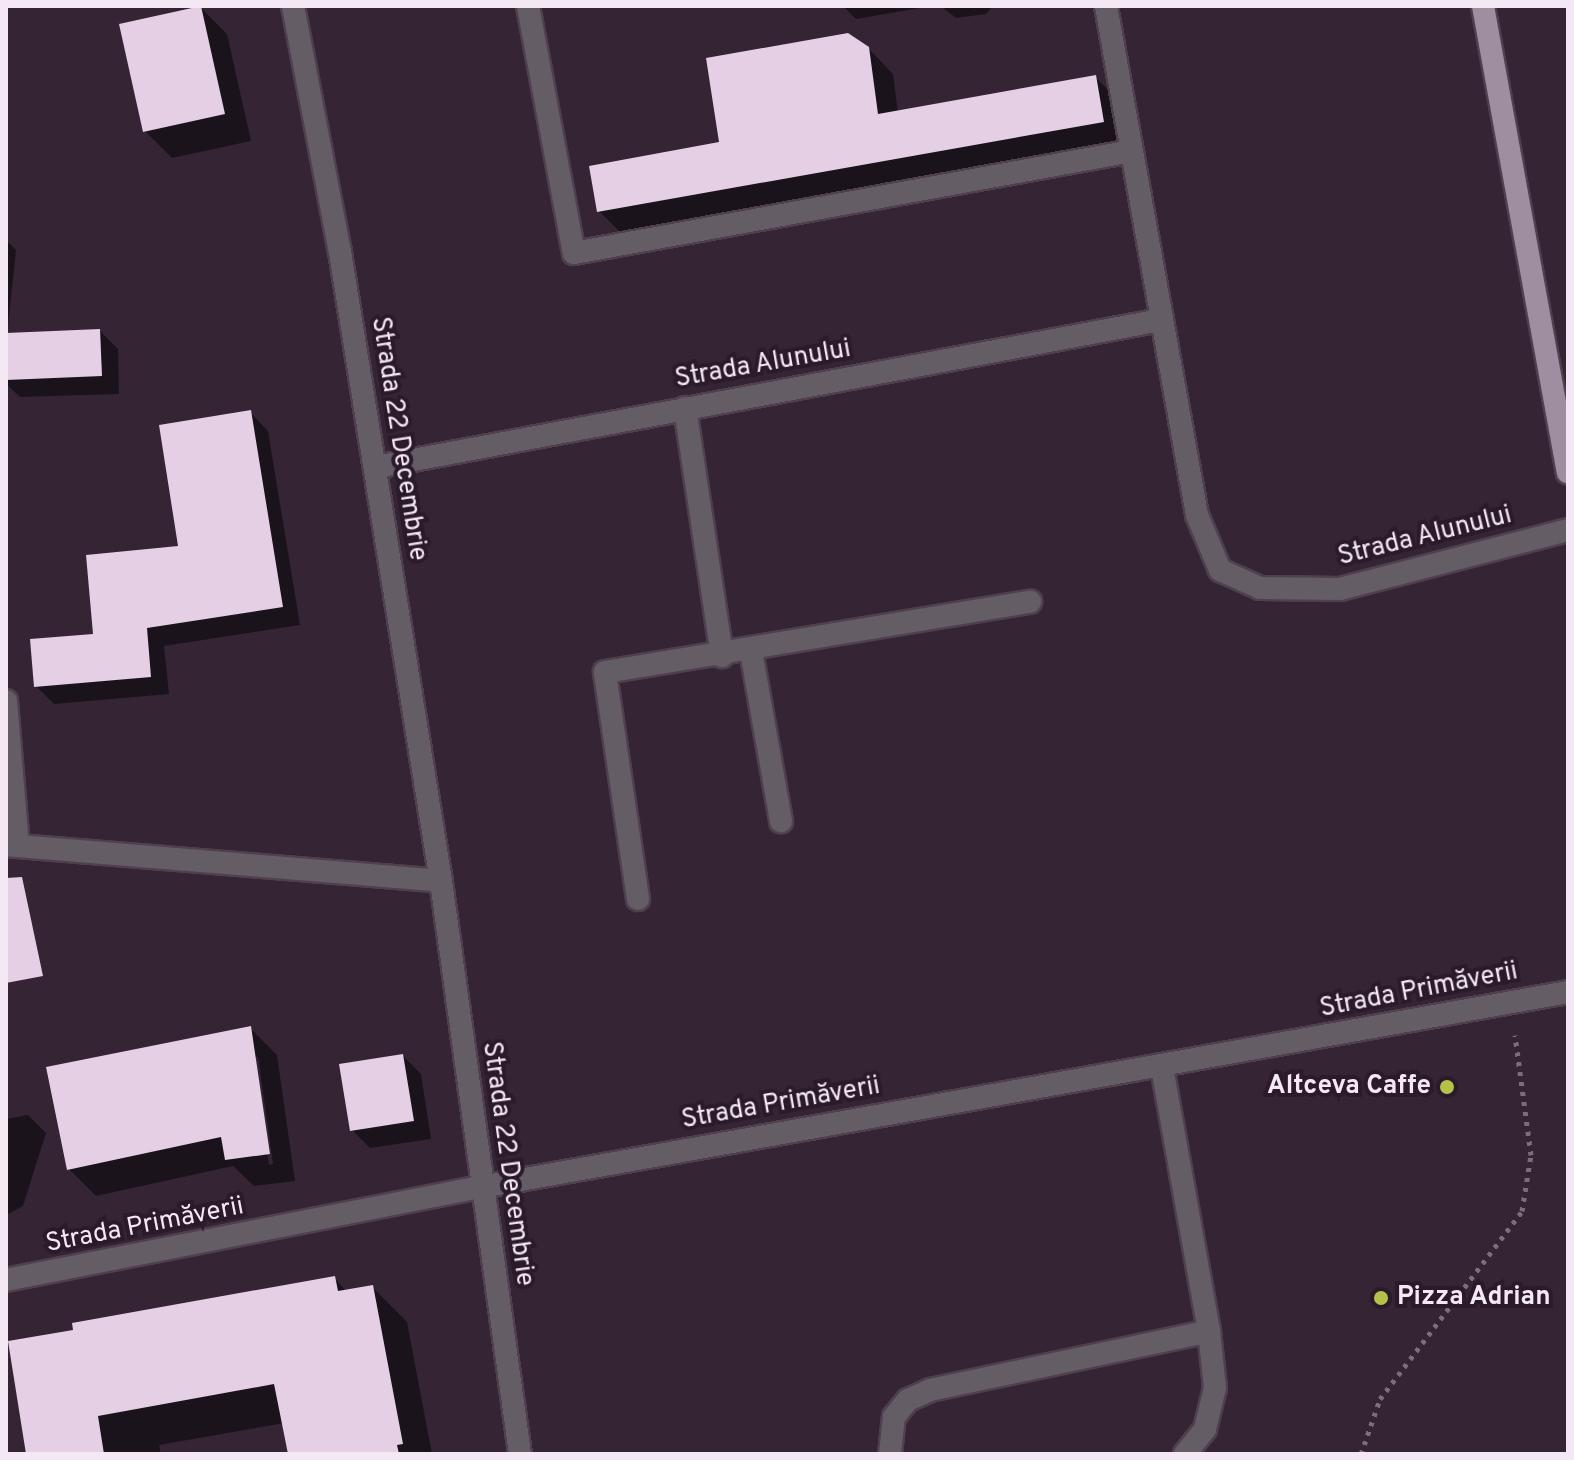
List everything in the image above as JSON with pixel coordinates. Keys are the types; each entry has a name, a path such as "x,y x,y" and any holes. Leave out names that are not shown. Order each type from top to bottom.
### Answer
{"main road":[{"path":"1483,6 1568,472"}],"street":[{"name":"Strada 22 Decembrie","path":"293,6 376,467 441,881 520,1454"},
{"path":"528,6 574,253 1132,151"},
{"name":"Strada Alunului","path":"1106,6 1197,515 1220,570 1260,588 1340,589 1568,530"},
{"name":"Strada Alunului","path":"376,467 1161,320"},
{"path":"685,408 722,656"},
{"path":"638,899 605,672 722,656 1030,602"},
{"path":"751,651 781,821"},
{"path":"6,701 12,846 441,881"},
{"name":"Strada Primăverii","path":"6,1280 481,1187 1568,992"},
{"path":"1162,1067 1209,1331 1215,1388 1205,1429 1185,1454"},
{"path":"890,1454 894,1417 908,1400 930,1390 1209,1331"}],"path":[{"path":"1361,1454 1380,1399 1522,1211 1531,1155 1510,1002"}],"building":[{"path":"201,6 225,114 143,132 119,24"},
{"path":"848,33 869,47 878,114 1096,75 1104,122 597,212 589,166 719,142 706,58"},
{"path":"100,329 102,376 6,380 6,333"},
{"path":"251,410 283,607 147,628 151,677 34,687 30,639 93,634 86,555 178,546 159,425"},
{"path":"22,877 43,976 6,983 6,878"},
{"path":"251,1026 270,1154 225,1160 221,1137 67,1170 46,1067"},
{"path":"403,1054 414,1121 350,1131 339,1064"},
{"path":"335,1276 338,1291 373,1285 403,1444 397,1445 399,1454 288,1454 274,1384 98,1416 104,1454 26,1454 8,1341 73,1330 72,1323"}],"place":[{"name":"Altceva Caffe","path":"1447,1087"},
{"name":"Pizza Adrian","path":"1381,1298"}]}
